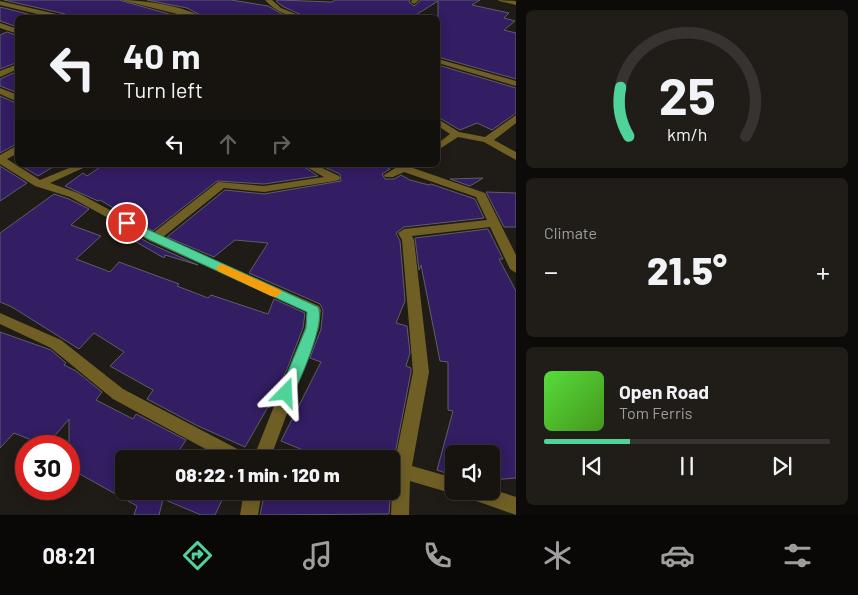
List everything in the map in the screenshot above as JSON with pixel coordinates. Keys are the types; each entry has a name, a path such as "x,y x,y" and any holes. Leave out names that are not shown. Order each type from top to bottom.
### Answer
{"street":[{"path":"124,0 193,15"},
{"path":"268,0 279,9 295,15"},
{"path":"501,0 516,3"},
{"path":"0,3 52,15"},
{"path":"2,28 15,31"},
{"path":"440,62 516,84"},
{"path":"0,74 15,67"},
{"path":"0,91 15,98"},
{"path":"487,140 516,118"},
{"path":"440,123 456,134 487,140 516,157"},
{"path":"440,146 456,134"},
{"path":"15,150 0,159 40,184 74,196 154,238 314,310 312,328 265,450"},
{"path":"40,184 80,167"},
{"path":"154,238 222,184 264,189 335,178 312,167"},
{"path":"388,176 405,167"},
{"path":"410,167 481,195 516,269"},
{"path":"400,515 402,471 422,372 408,240 404,233 494,222"},
{"path":"0,318 56,344 118,394 224,450"},
{"path":"402,471 445,483"},
{"path":"249,515 252,500"},
{"path":"498,500 516,506"}],"building":[{"path":"4,0 119,0 172,15 66,15"},
{"path":"147,0 231,0 268,6 284,15 200,15 187,8"},
{"path":"410,0 409,2 414,6 421,0 480,0 472,5 509,13 504,18 515,21 504,30 516,33 516,79 440,58 440,15 438,15 438,1 416,15 302,15 276,1"},
{"path":"0,7 32,15 15,15 15,26 0,21"},
{"path":"7,32 15,35 15,63 0,69 0,35"},
{"path":"440,66 516,88 516,113 492,130 477,123 460,130 440,118"},
{"path":"15,72 15,92 0,86 0,79"},
{"path":"0,96 15,103 15,145 0,153"},
{"path":"0,166 27,183 0,201"},
{"path":"23,167 53,167 38,176"},
{"path":"100,167 304,167 318,176 264,184 217,181 153,231 100,200 98,201 65,186 83,173 87,176"},
{"path":"324,167 386,167 390,169 382,174 385,179 394,179 401,175 410,180 431,184 475,199 484,218 404,227 396,233 400,241 405,301 396,323 407,326 410,353 406,366 411,368 411,372 396,450 303,450 281,441 321,362 310,358 321,329 323,310 320,304 249,273 268,243 235,240 214,257 167,237 225,190 264,194 341,181 340,174"},
{"path":"483,178 470,186 450,179"},
{"path":"486,192 516,193 516,227 504,227"},
{"path":"54,194 89,209 71,225 101,236 76,259 110,272 119,262 179,284 177,286 208,298 211,295 268,314 274,299 305,313 303,328 287,369 269,408 245,447 196,425 147,399 153,390 110,366 124,352 94,333 79,349 12,307 0,302 0,233"},
{"path":"117,225 149,243 198,265 165,255 164,258 112,228"},
{"path":"488,229 503,259 499,259 516,291 516,478 500,479 500,445 445,445 445,473 437,470 453,411 448,410 448,362 440,361 421,265 419,270 415,238"},
{"path":"0,332 51,350 66,363 64,365 76,371 102,392 96,400 133,419 136,414 186,440 180,449 182,450 115,450 115,494 80,474 80,435 69,435 69,419 55,435 19,435 14,433 0,448"},
{"path":"126,500 163,500 159,515 134,515 137,506"},
{"path":"165,500 222,500 215,515 201,515"},
{"path":"263,500 390,500 389,514 260,515"}],"slow traffic":[{"path":"222,268 276,293"}],"route":[{"path":"127,223 154,238 314,310 312,328 286,393"}]}
